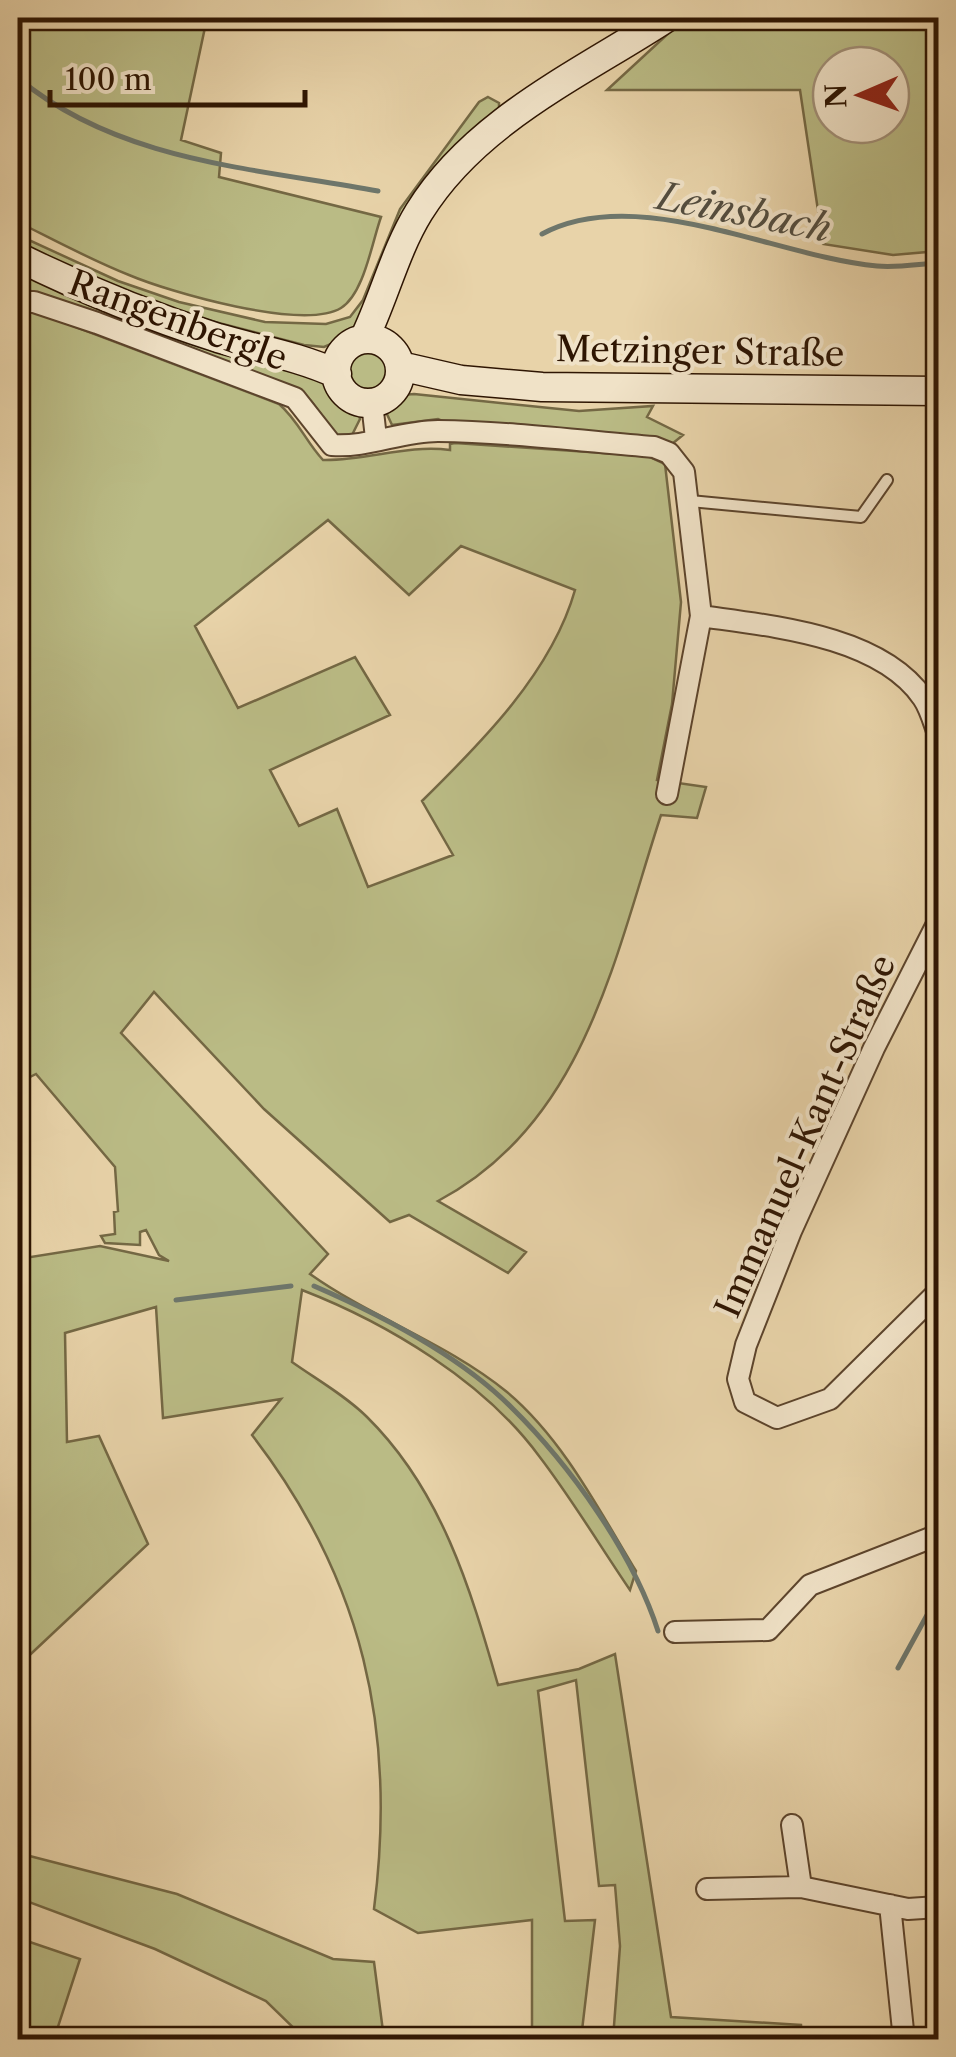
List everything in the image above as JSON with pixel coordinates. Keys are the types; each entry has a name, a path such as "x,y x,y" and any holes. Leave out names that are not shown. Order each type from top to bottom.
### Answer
{"main road":[{"path":"373,341 394,267 430,196 477,144 516,112 666,18"},
{"path":"18,257 128,307 223,339 338,365"},
{"path":"373,341 398,376 382,400 372,403 344,392 338,365 350,345 373,341"},
{"name":"Metzinger Straße","path":"398,376 572,388 938,392"}],"street":[{"name":"Rangenbergle","path":"18,302 34,302 97,323 296,398 332,445 354,447 376,438"},
{"path":"372,403 376,438 436,432 654,447 668,454 684,472 701,616 667,794"},
{"path":"701,616 839,641 931,692 938,734"},
{"name":"Immanuel-Kant-Straße","path":"938,922 874,1048 791,1231 746,1345 738,1379 745,1402 777,1418 830,1399 938,1292"},
{"path":"675,1632 768,1630 810,1585 938,1535"},
{"path":"792,1825 800,1887"},
{"path":"708,1890 800,1887 890,1905 938,1907"},
{"path":"890,1905 904,2040"}],"lane":[{"path":"690,501 861,517 887,480"}],"green space":[{"path":"18,18 207,18 181,140 221,153 219,177 381,217 361,280 349,301 323,314 297,315 204,299 115,269 18,222"},
{"path":"685,18 938,18 938,251 893,255 823,244 800,90 607,90"},
{"path":"488,97 499,103 499,109 352,335 324,347 184,314 18,249 18,235 118,281 179,302 265,322 326,324 350,317 363,300 400,209 479,102"},
{"path":"18,270 330,384 358,412 360,419 352,435 336,435 311,401 295,390 20,287"},
{"path":"31,310 279,404 323,460 418,449 450,450 450,444 455,443 648,456 665,464 681,602 672,704 657,780 706,787 697,818 661,815 608,980 587,1033 560,1083 528,1128 488,1168 438,1201 526,1252 508,1273 409,1215 390,1222 264,1109 154,992 121,1033 328,1254 310,1274 460,1359 507,1392 546,1431 579,1476 636,1571 630,1590 551,1472 491,1403 400,1337 302,1290 292,1362 359,1409 393,1445 415,1476 464,1576 498,1685 579,1669 615,1654 671,2017 801,2025 802,2039 613,2039 620,1946 615,1885 599,1886 576,1680 538,1691 565,1921 595,1920 581,2039 532,2039 532,1920 418,1933 374,1909 380,1843 375,1718 363,1659 345,1601 321,1545 290,1489 252,1435 281,1399 163,1418 156,1307 65,1333 67,1442 99,1436 148,1544 18,1666 18,1259 100,1246 169,1261 159,1255 146,1230 140,1232 140,1245 105,1243 101,1236 115,1234 115,1167 36,1074 18,1083 18,311","holes":["328,520 409,595 461,546 575,590 550,649 532,678 468,755 422,801 453,855 368,887 337,809 299,826 270,770 390,715 355,657 238,708 195,626"]},
{"path":"368,351 382,356 387,370 382,384 368,389 354,384 349,370 354,356"},
{"path":"414,394 579,411 653,406 647,417 683,435 672,444 449,424 438,419 392,425 386,412 392,400"},
{"path":"18,1853 177,1894 333,1959 374,1962 384,2039 305,2039 266,2001 155,1949 18,1898"},
{"path":"18,1938 80,1959 54,2039 18,2039"}],"waterway":[{"name":"Leinsbach","path":"18,78 57,106 144,145 236,167 378,191"},
{"name":"Leinsbach","path":"542,234 580,220 620,216 663,219 838,260 885,266 938,263"},
{"path":"176,1300 291,1286"},
{"path":"314,1286 418,1338 468,1370 511,1407 597,1512 633,1571 658,1631"},
{"path":"898,1668 932,1606 938,1606"}]}
